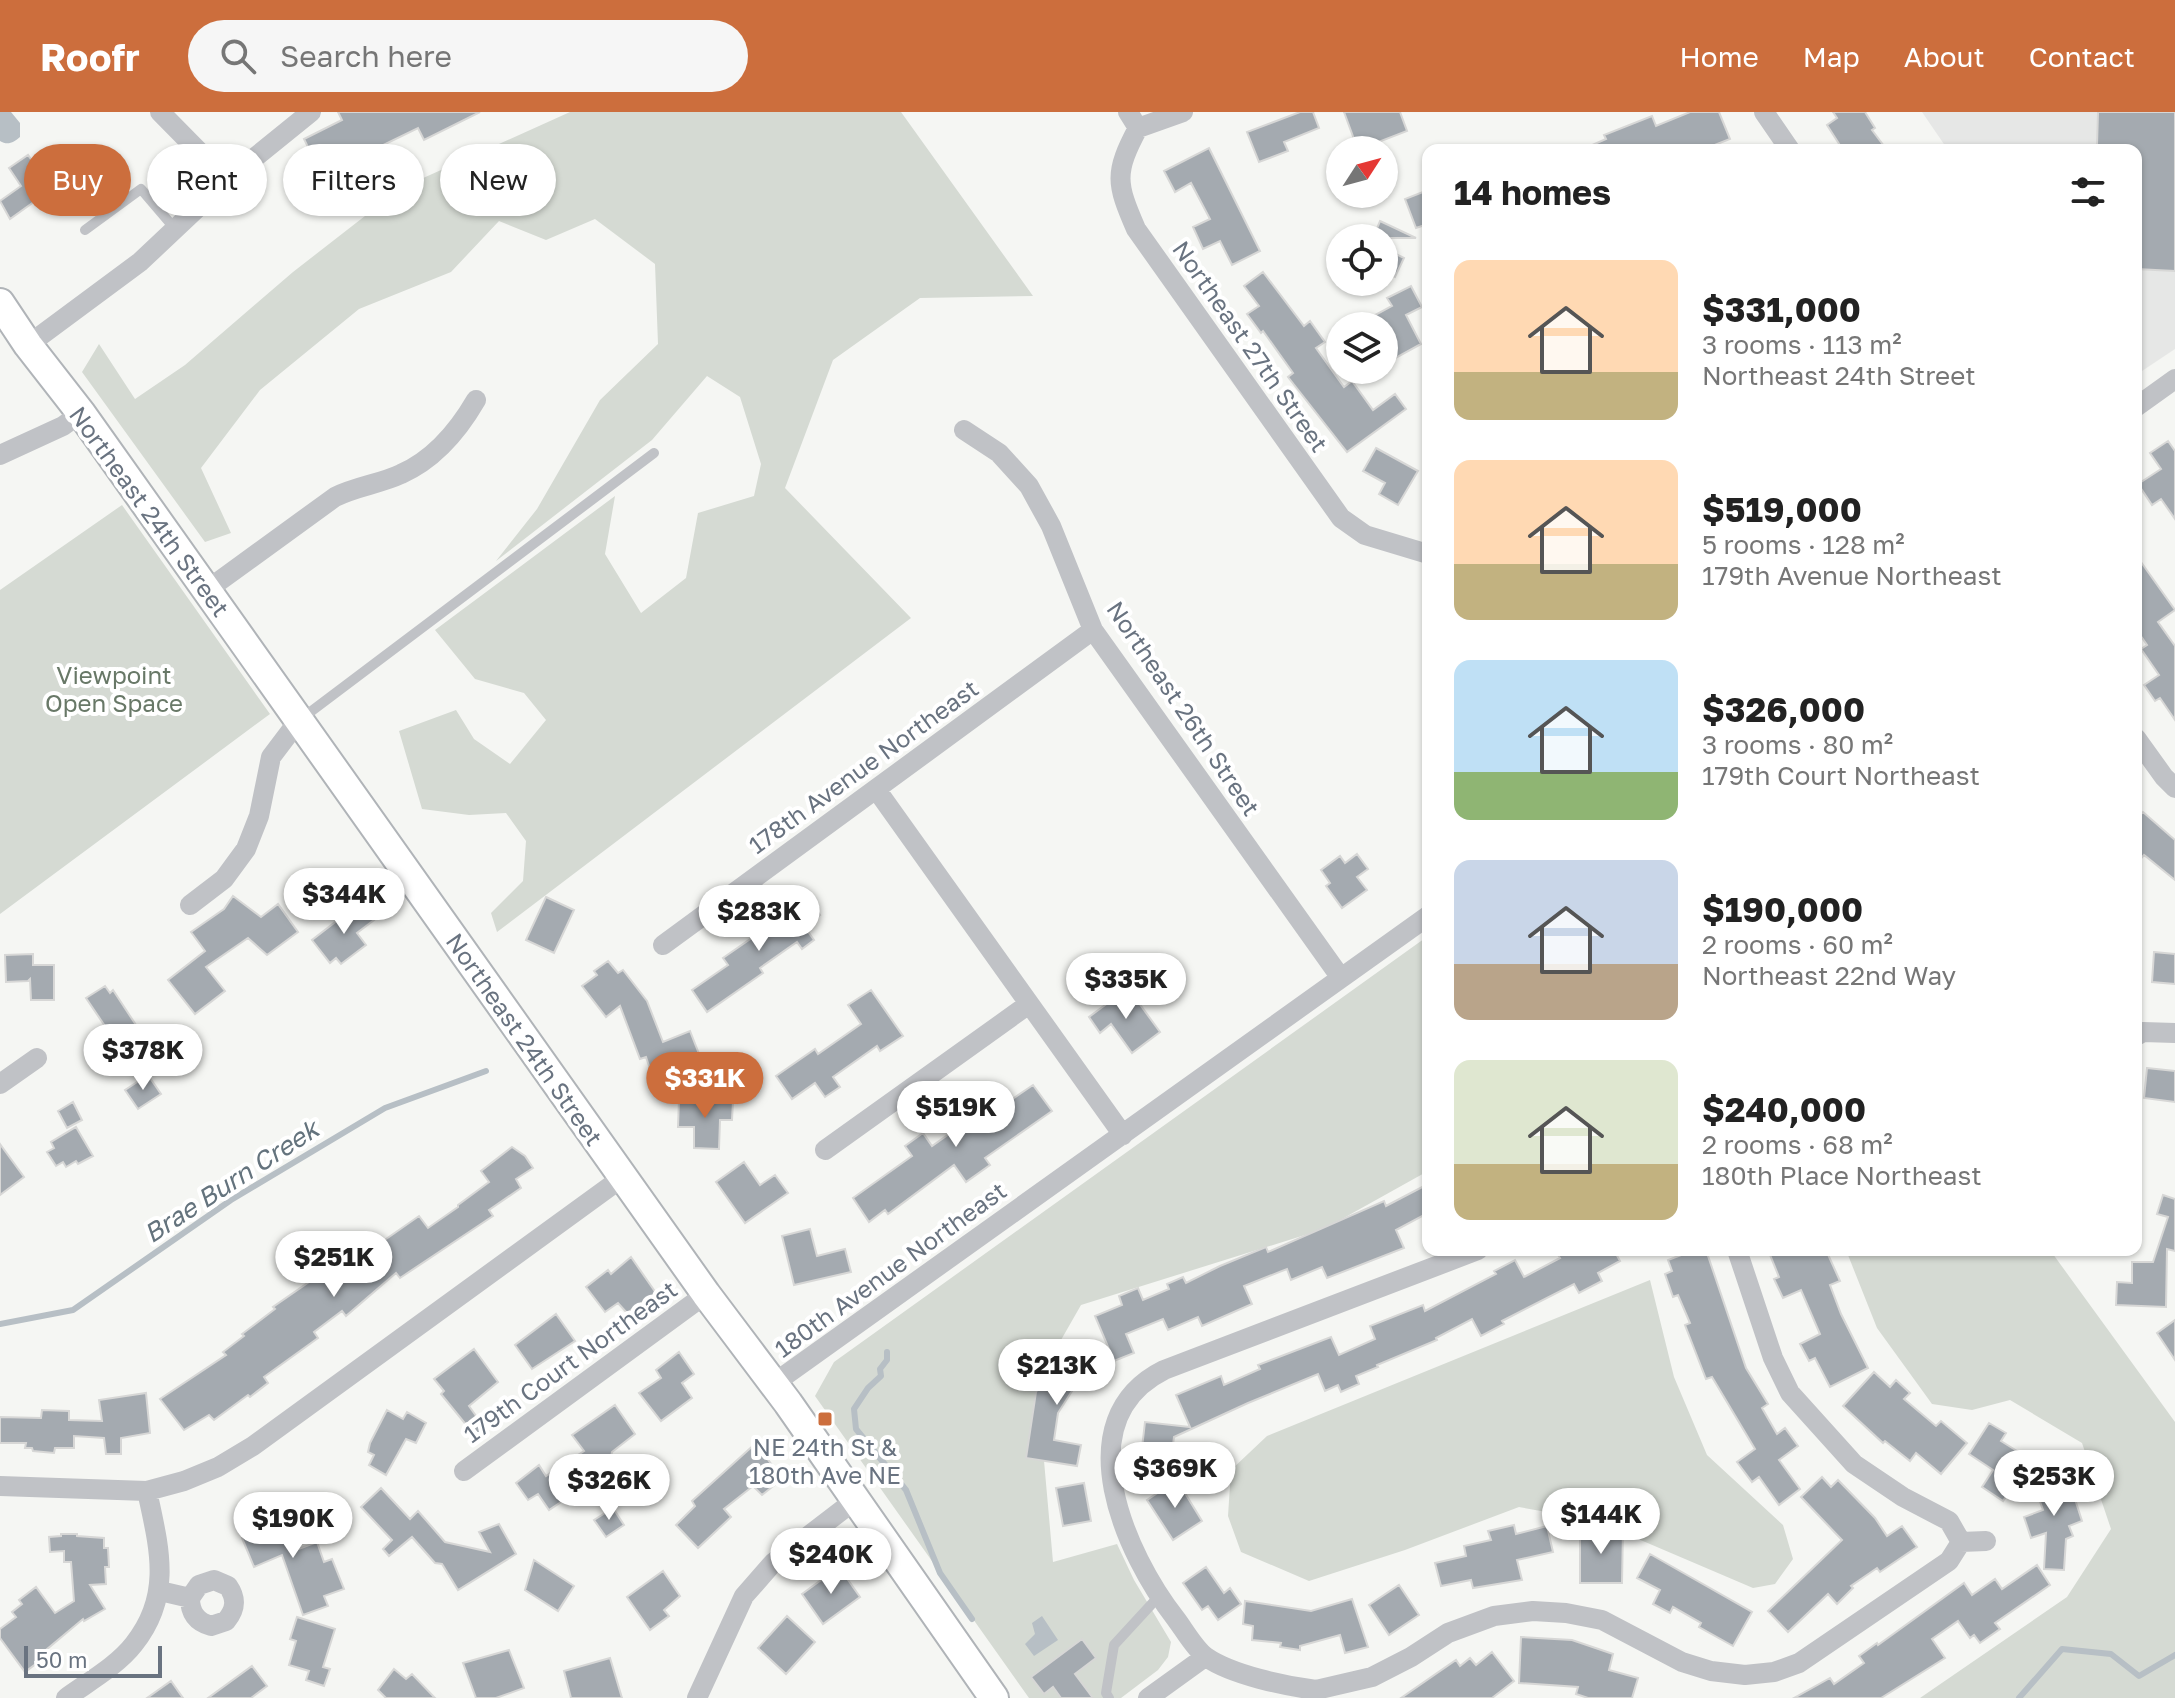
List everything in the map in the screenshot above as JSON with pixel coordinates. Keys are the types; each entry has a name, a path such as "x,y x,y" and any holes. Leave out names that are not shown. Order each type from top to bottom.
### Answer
{"main road":[{"name":"Northeast 24th Street","path":"0,303 994,1698"}],"street":[{"path":"160,112 192,144"},
{"path":"267,148 311,112"},
{"path":"1133,120 1183,112"},
{"path":"1764,112 1786,144"},
{"name":"Northeast 27th Street","path":"1133,120 1119,174 1123,197 1136,229 1341,518 1365,535 1422,552"},
{"path":"28,345 140,262 190,216"},
{"path":"2142,403 2175,379"},
{"path":"207,590 335,497 401,474 431,457 459,428 476,400"},
{"path":"0,455 63,426 81,413"},
{"name":"Northeast 26th Street","path":"964,430 999,453 1029,486 1051,526 1093,630 1341,978"},
{"name":"178th Avenue Northeast","path":"663,945 1093,630"},
{"path":"190,905 224,879 246,849 259,816 271,757 299,720"},
{"path":"2142,746 2175,788"},
{"path":"876,789 1123,1135"},
{"name":"180th Avenue Northeast","path":"773,1384 1422,920"},
{"path":"825,1150 1029,1004"},
{"path":"2142,1033 2175,1033"},
{"path":"0,1084 37,1058"},
{"path":"0,1486 147,1491 218,1467 253,1446 623,1177"},
{"path":"1462,1256 1164,1370 1148,1378 1132,1394 1119,1414 1109,1459 1113,1489 1124,1524 1143,1570 1205,1657 1280,1686 1315,1694 1372,1677 1448,1633 1494,1616 1533,1611 1602,1620 1682,1662 1711,1671 1745,1675 1774,1672 1799,1663 1949,1561 1961,1542"},
{"path":"1739,1256 1773,1358 1790,1393 1854,1464 1903,1497 1949,1521 1961,1542"},
{"name":"179th Court Northeast","path":"464,1471 706,1294"},
{"path":"66,1698 133,1646 149,1621 160,1591 161,1568 147,1491"},
{"path":"697,1698 744,1596 773,1563 854,1501"},
{"path":"1961,1542 1986,1541"},
{"path":"160,1591 190,1598"},
{"path":"1148,1698 1205,1657"}],"lane":[{"path":"85,230 141,189 176,230"},
{"path":"299,720 654,453"},
{"path":"1109,1698 1106,1693 1114,1645 1160,1595"}],"shaded area":[{"path":"0,112 11,112 20,123 20,137 11,143 0,141"},
{"path":"1922,112 2175,112 2175,349 2142,371 2142,144 1944,144"},
{"path":"1042,1616 1058,1640 1034,1656 1025,1644 1035,1634 1032,1623"}],"green space":[{"path":"570,112 901,112 1033,296 920,298 833,360 785,488 911,618 497,932 491,913 523,881 526,841 506,813 469,815 422,809 399,731 456,710 474,739 510,764 546,720 524,693 475,679 435,630 615,496 605,554 641,613 686,578 698,513 754,496 761,464 740,397 707,376 652,440 496,561 537,509 600,400 658,344 655,264 595,219 546,240 499,221 451,272 359,309 260,390 201,468 231,533 205,542 82,372 99,344 135,399 185,365 293,272 365,216 424,216 424,178 440,170 440,216 556,216 556,144 499,144"},
{"name":"Viewpoint Open Space","path":"122,505 270,714 0,914 0,590"},
{"path":"1422,940 1422,1174 1324,1229 1081,1305 1037,1382 1053,1562 1117,1544 1134,1580 1171,1642 1168,1657 1158,1670 1121,1698 1029,1698 815,1396 834,1362"},
{"path":"1848,1256 2054,1256 2175,1422 2175,1698 1920,1698 2067,1597 2111,1529 2082,1443 2010,1400 1972,1410 1932,1404 1877,1328"},
{"path":"1650,1280 1674,1377 1707,1455 1783,1525 1793,1559 1775,1584 1753,1588 1596,1521 1519,1507 1405,1550 1309,1581 1241,1552 1228,1516 1231,1470 1267,1436"}],"building":[{"path":"338,112 480,112 424,140 418,128 385,144 306,144 304,139 342,120"},
{"path":"1300,112 1313,112 1319,128 1284,142 1288,151 1259,162 1247,132"},
{"path":"1344,112 1400,112 1407,131 1394,136 1353,136"},
{"path":"1690,112 1719,112 1730,139 1717,144 1595,144 1606,139 1604,135 1652,116 1656,126"},
{"path":"1833,112 1865,112 1875,128 1872,130 1882,144 1839,144 1827,125 1837,118"},
{"path":"2098,112 2175,112 2175,271 2142,269 2142,144 2097,144"},
{"path":"1209,148 1260,251 1232,265 1220,241 1203,249 1193,227 1210,219 1191,183 1175,192 1164,171"},
{"path":"24,158 24,209 10,219 0,201 21,186 9,168"},
{"path":"1422,192 1422,226 1416,228 1405,199"},
{"path":"1398,230 1416,238 1398,238"},
{"path":"1398,255 1404,258 1398,271"},
{"path":"1263,272 1304,326 1310,321 1325,342 1316,348 1326,362 1326,384 1342,384 1344,387 1354,384 1373,410 1395,394 1406,409 1347,452 1288,377 1293,373 1247,314 1259,306 1244,286"},
{"path":"1411,286 1422,307 1406,315 1421,344 1398,357 1398,312 1381,312 1392,306 1387,298 1398,296 1398,292"},
{"path":"2168,441 2175,451 2175,519 2161,499 2152,505 2142,490 2142,481 2161,469 2150,453"},
{"path":"1376,448 1418,471 1398,505 1379,494 1385,483 1363,471"},
{"path":"2142,563 2175,610 2158,622 2175,646 2175,720 2160,698 2155,701 2144,685 2159,675 2142,650 2147,645 2142,638"},
{"path":"2142,813 2175,840 2175,880 2144,855 2142,857"},
{"path":"1357,854 1368,869 1357,877 1367,890 1342,908 1326,886 1330,883 1321,870 1340,856 1345,863"},
{"path":"806,895 820,915 804,926 814,940 802,949 797,942 760,968 763,973 707,1012 692,990 728,965 723,958 753,937 750,934"},
{"path":"233,896 261,917 278,904 298,932 267,955 248,938 206,967 225,991 195,1014 168,980 205,951 191,932 224,909"},
{"path":"546,897 574,910 554,953 526,940"},
{"path":"360,903 374,920 357,933 366,945 341,964 336,958 330,963 312,940"},
{"path":"2154,952 2175,954 2175,984 2152,982"},
{"path":"33,954 33,965 54,965 54,1000 31,1000 30,979 6,982 5,955"},
{"path":"608,961 618,973 623,970 647,1001 663,1042 690,1031 701,1059 653,1078 646,1057 640,1059 620,1006 606,1017 582,986 597,975 594,971"},
{"path":"105,986 110,993 113,990 136,1025 113,1038 86,998"},
{"path":"1128,988 1160,1032 1132,1053 1111,1024 1100,1033 1089,1017"},
{"path":"871,990 903,1036 880,1051 877,1046 833,1077 840,1087 825,1097 815,1083 792,1099 776,1076 815,1049 818,1054 861,1024 848,1005"},
{"path":"2147,1068 2175,1071 2175,1102 2144,1098"},
{"path":"148,1075 161,1094 138,1109 125,1090"},
{"path":"995,1084 1008,1102 1033,1085 1052,1111 985,1158 990,1165 966,1182 954,1165 888,1214 885,1210 869,1222 853,1198 912,1156 905,1146 923,1133 932,1146 980,1112 972,1100"},
{"path":"679,1099 733,1101 732,1120 720,1120 719,1149 694,1148 694,1127 678,1127"},
{"path":"73,1102 82,1120 67,1128 58,1111"},
{"path":"76,1127 93,1156 78,1164 76,1161 66,1167 63,1162 56,1166 47,1152 54,1148 51,1142"},
{"path":"0,1144 24,1177 0,1195"},
{"path":"512,1147 525,1156 533,1168 516,1179 521,1188 489,1210 493,1216 400,1278 396,1273 346,1316 342,1311 314,1332 318,1338 264,1377 268,1383 250,1397 248,1395 214,1420 209,1415 184,1430 160,1399 226,1355 223,1352 275,1309 273,1307 345,1257 343,1254 356,1245 363,1255 419,1216 428,1228 458,1207 489,1182 481,1171"},
{"path":"744,1162 760,1185 775,1175 788,1193 745,1223 716,1182"},
{"path":"1422,1187 1422,1216 1396,1230 1404,1248 1327,1278 1322,1267 1291,1280 1287,1269 1244,1286 1252,1304 1202,1326 1198,1317 1168,1330 1163,1319 1126,1334 1134,1353 1114,1361 1095,1316 1122,1305 1119,1296 1138,1288 1143,1300 1169,1289 1167,1284 1183,1277 1186,1283 1266,1247 1268,1252 1384,1201 1386,1206"},
{"path":"2163,1195 2175,1199 2175,1251 2167,1249 2166,1307 2116,1305 2117,1282 2132,1283 2132,1262 2153,1262 2168,1217 2157,1214"},
{"path":"810,1229 817,1256 845,1249 851,1272 794,1285 782,1236"},
{"path":"1617,1256 1620,1261 1598,1273 1602,1281 1579,1293 1574,1284 1502,1321 1504,1324 1481,1336 1472,1319 1437,1340 1356,1376 1359,1384 1341,1392 1338,1385 1325,1391 1318,1374 1174,1437 1170,1469 1140,1465 1145,1422 1190,1427 1176,1395 1221,1376 1224,1385 1260,1369 1258,1365 1331,1337 1339,1355 1375,1339 1370,1326 1423,1305 1425,1311 1496,1274 1494,1271 1515,1260 1524,1277 1560,1258"},
{"path":"1679,1256 1708,1256 1746,1368 1768,1404 1762,1408 1777,1434 1785,1428 1798,1446 1779,1460 1800,1489 1779,1505 1759,1477 1752,1482 1737,1462 1755,1449 1712,1377 1706,1379 1685,1325 1690,1323 1678,1295 1673,1297 1665,1274 1672,1271 1668,1260"},
{"path":"1770,1256 1829,1256 1840,1281 1830,1285 1868,1368 1830,1387 1815,1358 1809,1361 1800,1344 1820,1334 1801,1290 1783,1298 1774,1279 1779,1277"},
{"path":"631,1257 656,1293 627,1313 618,1303 605,1312 586,1287 608,1270 611,1274"},
{"path":"556,1314 575,1341 532,1369 515,1345"},
{"path":"2175,1320 2175,1360 2157,1333"},
{"path":"1068,1341 1098,1360 1085,1380 1081,1377 1058,1413 1054,1440 1081,1445 1077,1466 1026,1458 1036,1392"},
{"path":"474,1349 498,1382 469,1406 486,1430 476,1437 441,1394 444,1391 434,1379"},
{"path":"679,1352 694,1374 682,1383 692,1398 661,1421 639,1393 661,1378 656,1370"},
{"path":"1874,1372 1890,1387 1896,1380 1910,1393 1904,1399 1936,1426 1941,1421 1967,1443 1941,1474 1916,1453 1910,1461 1885,1441 1883,1443 1843,1406"},
{"path":"146,1393 150,1433 121,1438 121,1454 106,1454 104,1438 74,1436 74,1448 55,1448 54,1453 33,1451 32,1448 25,1448 26,1443 0,1443 0,1417 41,1418 42,1410 69,1411 69,1420 102,1421 99,1400"},
{"path":"615,1405 635,1434 612,1452 611,1457 579,1477 585,1486 549,1510 538,1494 528,1500 516,1483 539,1465 546,1476 584,1451 572,1435"},
{"path":"387,1410 403,1419 407,1412 426,1423 416,1443 406,1439 386,1475 369,1465 374,1455 368,1452"},
{"path":"1989,1423 2006,1433 2001,1441 2025,1456 2021,1463 2026,1466 2003,1501 1982,1487 1993,1470 1969,1454"},
{"path":"756,1443 782,1479 762,1495 753,1486 724,1509 731,1517 698,1548 676,1525 695,1506 692,1501"},
{"path":"2066,1471 2082,1521 2069,1526 2073,1536 2066,1539 2064,1570 2044,1569 2046,1533 2031,1538 2024,1517 2043,1510 2033,1482"},
{"path":"1822,1477 1831,1487 1838,1480 1875,1518 1887,1536 1902,1526 1917,1547 1880,1572 1877,1568 1851,1586 1853,1588 1837,1604 1828,1594 1788,1632 1768,1611 1842,1540 1801,1497"},
{"path":"1177,1480 1202,1521 1173,1540 1147,1500"},
{"path":"1084,1483 1091,1521 1063,1526 1056,1488"},
{"path":"381,1488 410,1519 418,1511 445,1542 490,1552 479,1532 499,1524 516,1554 458,1590 442,1564 435,1563 412,1537 389,1556 383,1549 392,1540 361,1507"},
{"path":"275,1501 296,1550 317,1542 324,1562 332,1559 344,1589 324,1596 328,1606 303,1615 282,1555 254,1567 242,1538 256,1532 255,1529 261,1526 254,1510"},
{"path":"613,1508 624,1525 606,1537 594,1520"},
{"path":"1514,1525 1516,1534 1547,1526 1553,1552 1517,1560 1522,1580 1473,1588 1471,1580 1441,1586 1435,1563 1466,1556 1464,1546 1491,1540 1488,1531"},
{"path":"1580,1528 1623,1529 1622,1583 1580,1583"},
{"path":"61,1534 104,1538 109,1567 105,1567 106,1584 90,1585 105,1609 83,1619 46,1650 49,1654 25,1672 0,1638 0,1629 16,1617 12,1612 22,1604 19,1600 36,1587 55,1613 74,1601 71,1562 64,1562 64,1551 50,1552 49,1537"},
{"path":"1650,1554 1752,1612 1733,1646 1699,1627 1701,1623 1673,1607 1670,1613 1653,1604 1660,1590 1637,1578"},
{"path":"534,1560 574,1586 558,1611 525,1590"},
{"path":"2037,1565 2050,1585 1995,1623 2000,1629 1980,1643 1974,1635 1970,1638 1958,1621 1932,1639 1945,1658 1881,1698 1794,1698 1830,1678 1834,1684 1864,1663 1859,1656 1964,1583 1972,1595 1995,1579 2002,1589"},
{"path":"839,1567 860,1597 823,1624 802,1594"},
{"path":"1206,1567 1224,1593 1230,1588 1241,1604 1218,1620 1208,1606 1202,1610 1183,1583"},
{"path":"663,1571 680,1596 664,1610 669,1616 650,1630 627,1597"},
{"path":"1399,1585 1419,1615 1389,1635 1369,1605"},
{"path":"1352,1599 1368,1647 1345,1653 1340,1635 1300,1646 1300,1650 1280,1647 1281,1643 1252,1640 1253,1626 1243,1624 1245,1601 1311,1611"},
{"path":"787,1616 815,1642 786,1674 758,1648"},
{"path":"297,1617 335,1629 323,1667 330,1669 324,1686 306,1680 309,1671 289,1665 296,1641 290,1639"},
{"path":"1521,1637 1572,1640 1613,1654 1609,1670 1638,1678 1632,1698 1588,1698 1576,1694 1578,1687 1519,1683"},
{"path":"1082,1639 1096,1658 1075,1674 1093,1698 1061,1698 1053,1687 1044,1694 1031,1677"},
{"path":"509,1650 524,1688 496,1698 476,1698 463,1663"},
{"path":"1492,1652 1514,1681 1492,1698 1401,1698 1456,1660 1460,1666 1470,1658 1476,1665"},
{"path":"610,1658 622,1698 571,1698 564,1671"},
{"path":"252,1666 267,1686 251,1698 208,1698"},
{"path":"394,1669 406,1679 412,1674 435,1698 386,1698 378,1690"},
{"path":"171,1681 183,1698 147,1698"}],"waterway":[{"name":"Brae Burn Creek","path":"0,1324 73,1310 231,1200 385,1108 486,1071"},
{"name":"Brae Burn Creek","path":"887,1352 887,1360 880,1369 881,1376 868,1388 854,1409 856,1429 906,1490 940,1573 972,1619"},
{"name":"Brae Burn Creek","path":"2019,1698 2062,1649 2111,1654 2139,1676 2175,1655"}],"place":[{"name":"NE 24th St & 180th Ave NE","path":"825,1419"}]}
